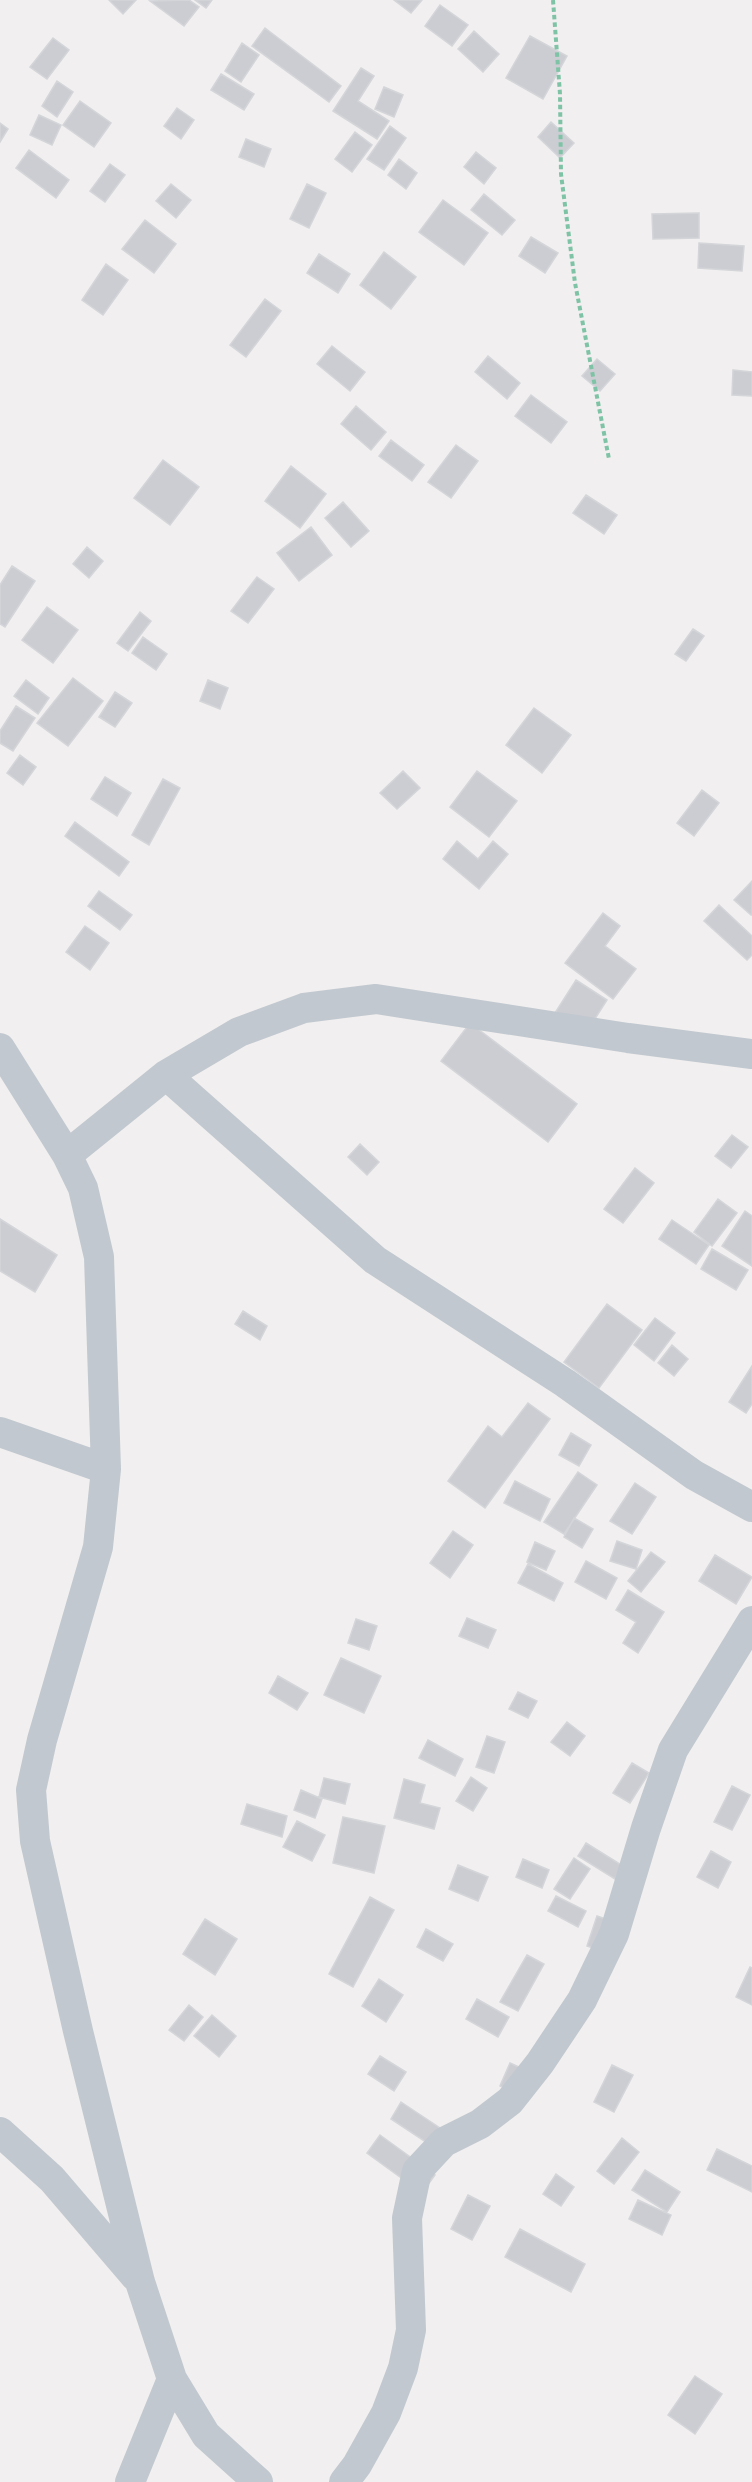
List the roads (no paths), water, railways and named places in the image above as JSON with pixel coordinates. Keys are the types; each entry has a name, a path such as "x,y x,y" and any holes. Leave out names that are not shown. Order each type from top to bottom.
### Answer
{"street":[{"path":"67,1155 166,1075 239,1032 304,1008 376,999 628,1038 752,1054"},
{"path":"0,1048 67,1155 83,1188 99,1257 106,1469 98,1547 42,1740 31,1790 35,1841 78,2031 140,2282 172,2379 206,2435 258,2482"},
{"path":"166,1075 375,1260 565,1383 694,1475 752,1507"},
{"path":"0,1432 106,1469"},
{"path":"344,2482 357,2465 386,2414 403,2368 411,2330 407,2217 417,2171 444,2142 480,2124 510,2101 540,2063 582,2000 614,1934 646,1828 673,1750 752,1621"},
{"path":"0,2132 52,2180 140,2282"},
{"path":"130,2482 172,2379"}]}
